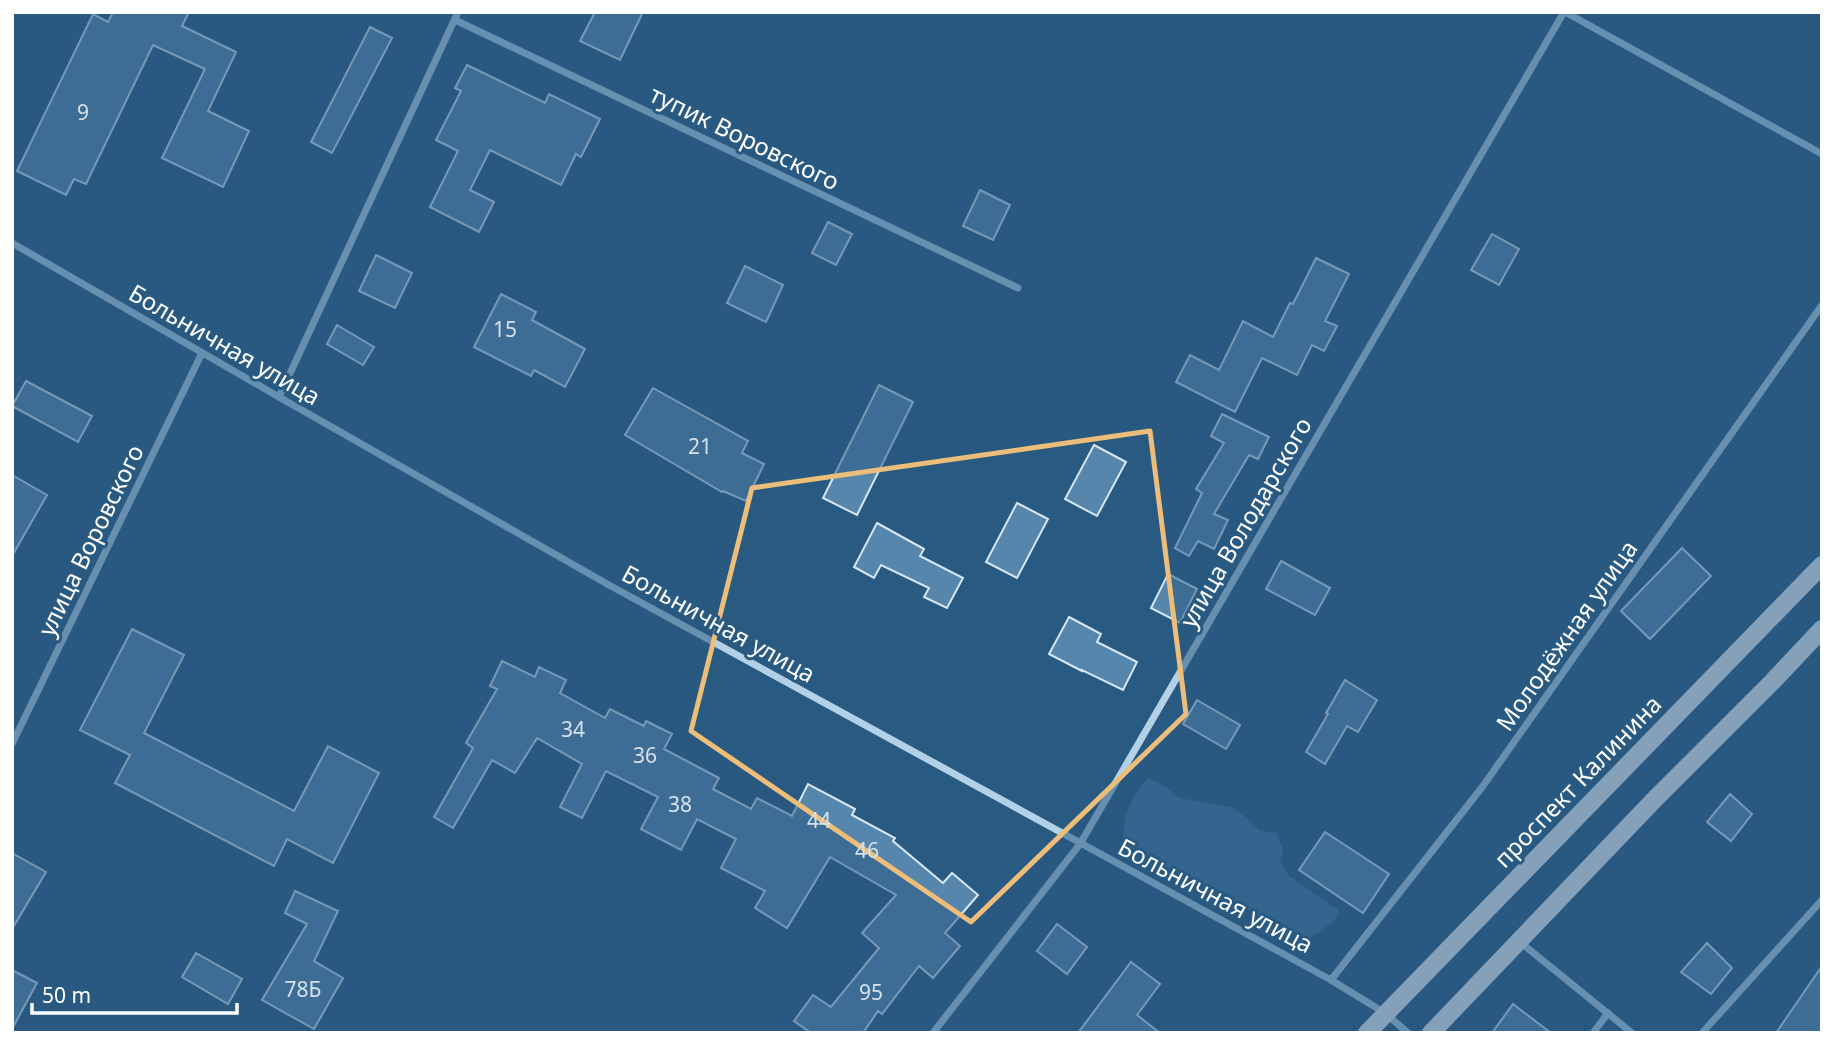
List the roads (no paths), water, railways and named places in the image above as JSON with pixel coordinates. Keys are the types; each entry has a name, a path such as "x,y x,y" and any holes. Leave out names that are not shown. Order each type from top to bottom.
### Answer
{"main road":[{"name":"проспект Калинина","path":"1367,1033 1822,565"},
{"path":"1431,1033 1822,629"}],"street":[{"path":"1564,12 1822,154"},
{"name":"улица Володарского","path":"933,1033 1080,844 1564,12"},
{"path":"279,397 457,16"},
{"name":"тупик Воровского","path":"457,16 1018,288"},
{"name":"Больничная улица","path":"12,243 609,584 1331,980 1385,1013 1408,1033"},
{"name":"Молодёжная улица","path":"1331,980 1483,786 1822,305"},
{"name":"улица Воровского","path":"12,744 202,353"},
{"path":"1702,1033 1822,900"},
{"path":"1520,942 1632,1033"},
{"path":"1593,1033 1608,1013"}]}
